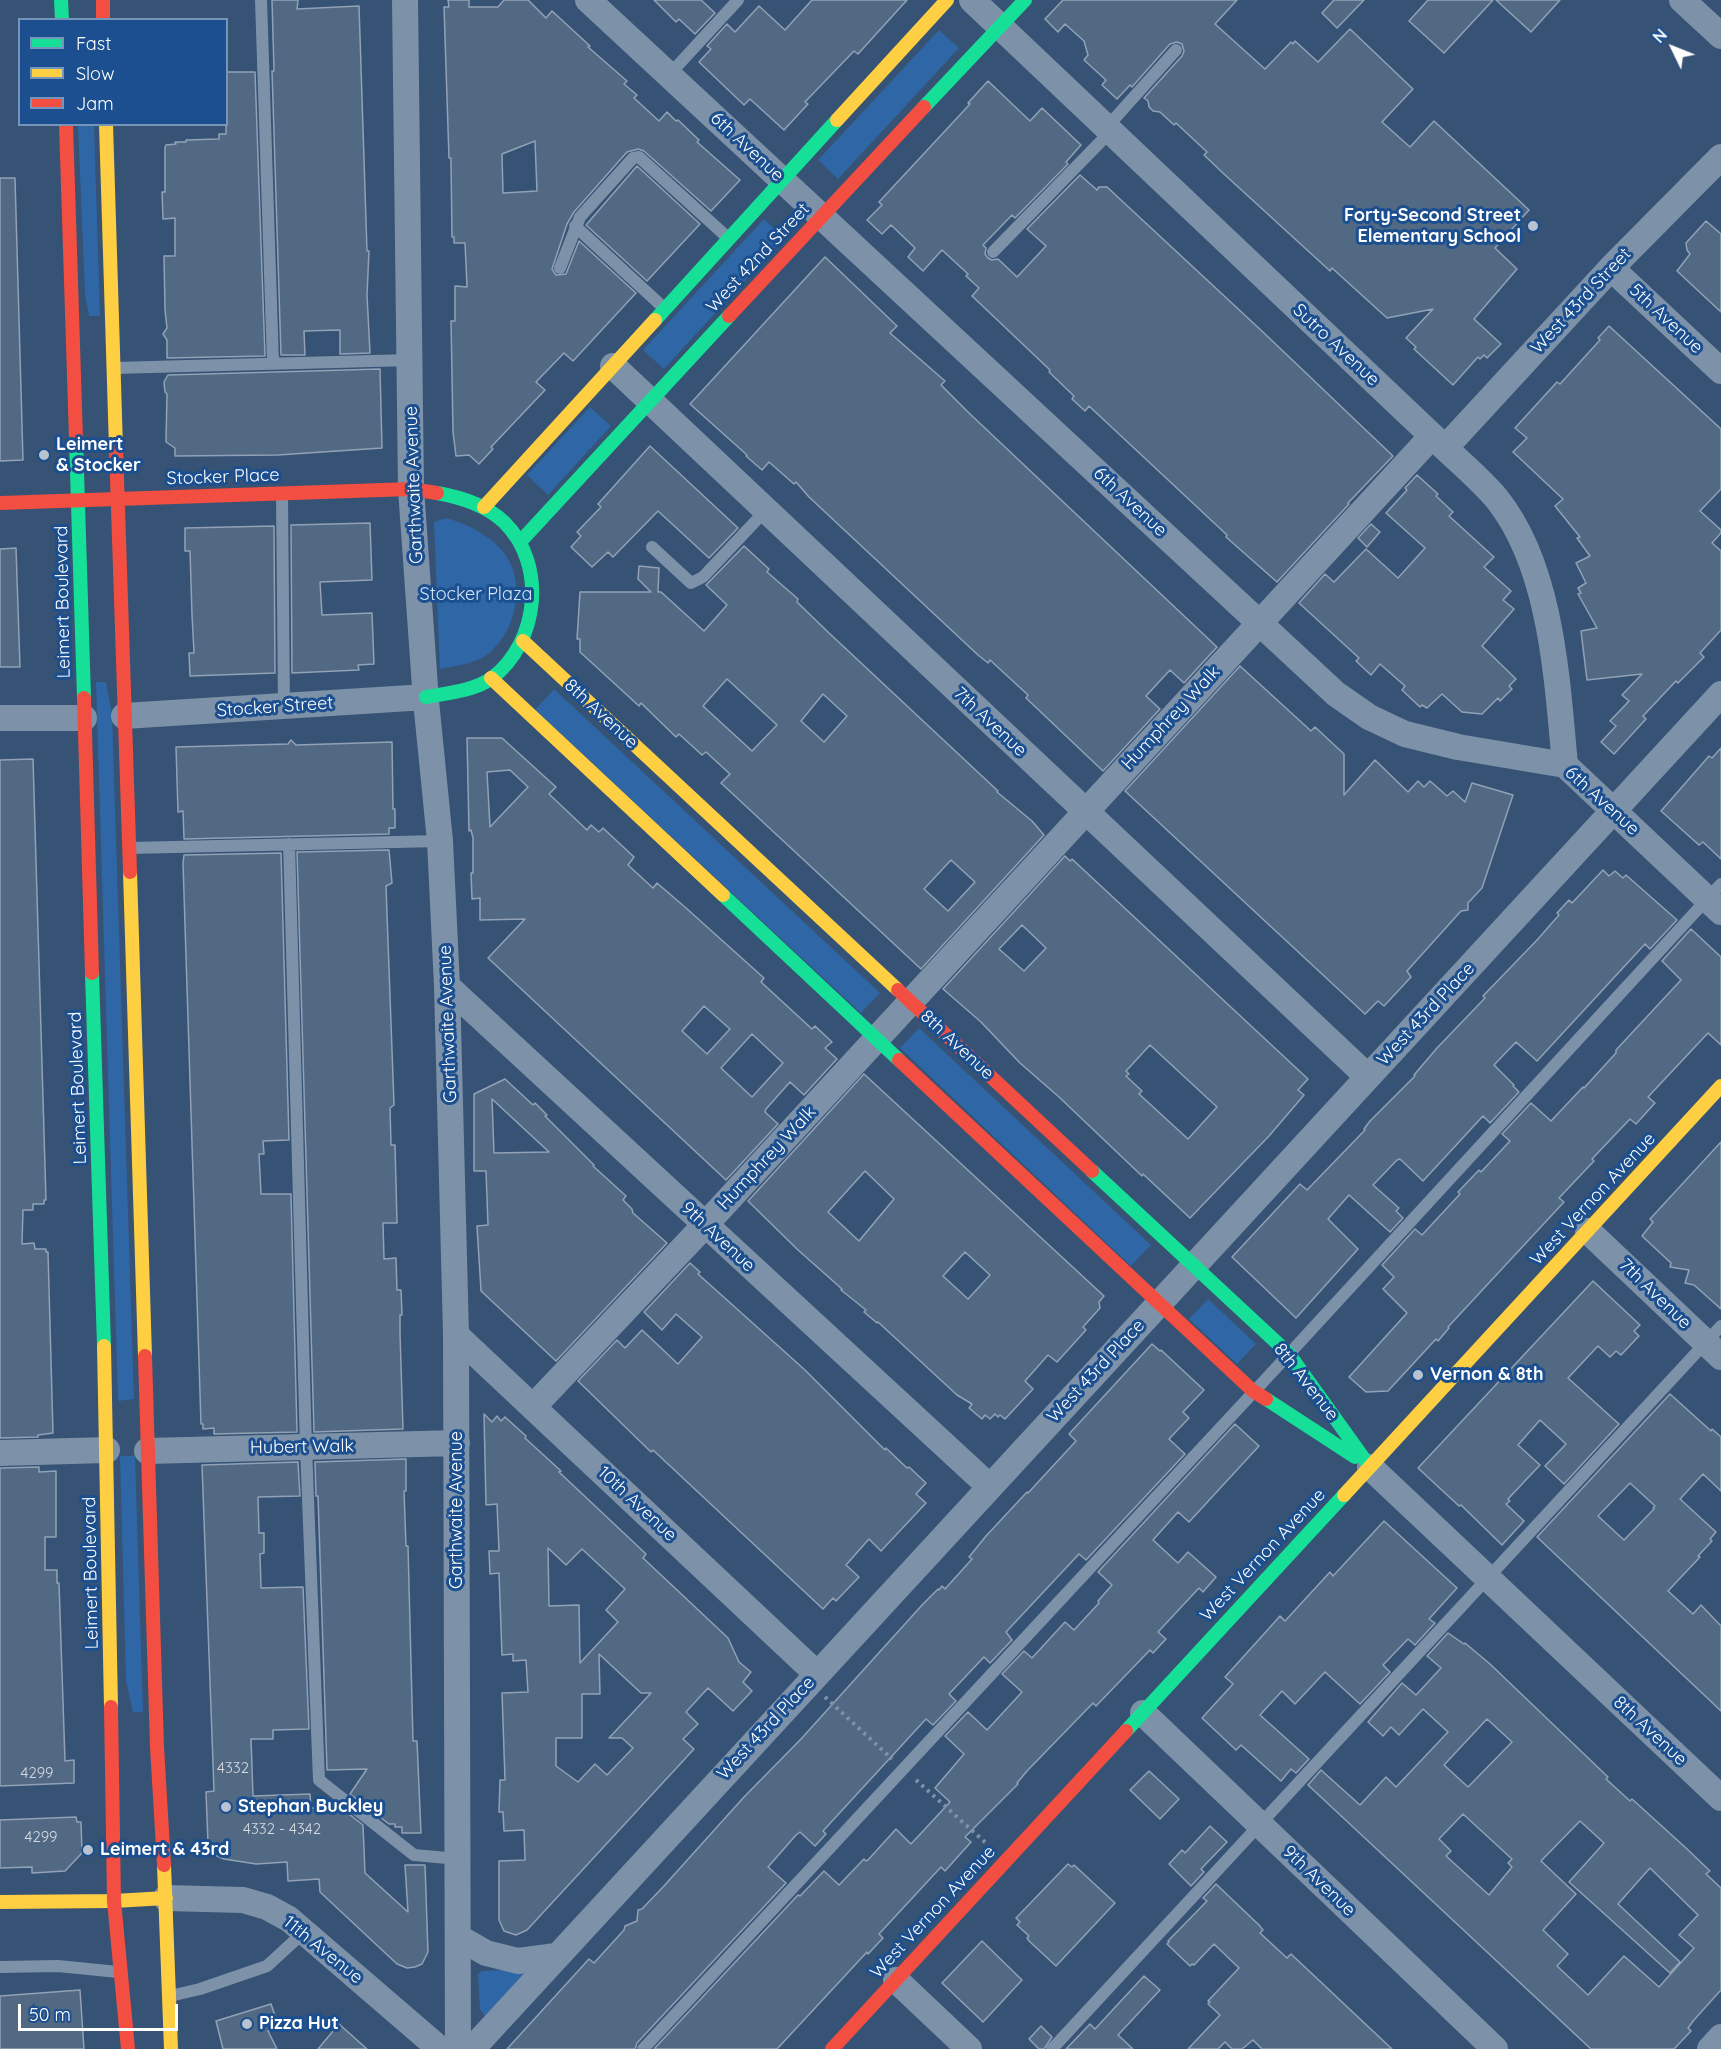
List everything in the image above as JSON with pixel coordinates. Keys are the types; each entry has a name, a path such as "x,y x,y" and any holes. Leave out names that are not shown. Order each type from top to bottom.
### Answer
{"main road":[{"path":"61,0 62,18"},
{"path":"103,0 103,18"},
{"name":"West 42nd Street","path":"483,507 947,0"},
{"name":"West 42nd Street","path":"520,542 821,216 1025,0"},
{"name":"Leimert Boulevard","path":"66,126 84,718 112,1418 107,1450 114,1901 128,2049"},
{"path":"106,126 129,848 142,1420 147,1451 157,1747 166,1898 171,2049"},
{"path":"411,489 459,498 483,507 503,522 520,542 529,566 533,590 531,615 523,641 508,662 491,678 463,690 426,697"},
{"name":"Stocker Place","path":"0,503 411,489"},
{"name":"8th Avenue","path":"523,641 1289,1354 1370,1467"},
{"name":"8th Avenue","path":"491,678 1252,1391 1370,1467"},
{"name":"West Vernon Avenue","path":"832,2049 1721,1086"},
{"name":"11th Avenue","path":"114,1901 166,1898"},
{"path":"0,1902 114,1901 127,1915"}],"street":[{"name":"Garthwaite Avenue","path":"405,0 411,489 426,697 440,841 447,986 456,1335 458,2049"},
{"name":"6th Avenue","path":"588,0 1336,694 1369,717 1405,734 1458,747 1565,765 1613,811 1716,898"},
{"name":"Sutro Avenue","path":"972,0 1497,499 1522,540 1542,599 1556,670 1565,765"},
{"path":"1682,0 1721,36"},
{"name":"West 43rd Street","path":"1438,442 1721,157"},
{"name":"5th Avenue","path":"1611,268 1721,371"},
{"name":"7th Avenue","path":"613,366 1368,1077"},
{"name":"Humphrey Walk","path":"533,1407 705,1225 1260,623 1438,442"},
{"name":"West 43rd Place","path":"472,2049 1721,694"},
{"name":"Stocker Street","path":"124,716 426,697"},
{"path":"0,718 84,718"},
{"name":"9th Avenue","path":"447,986 990,1487"},
{"name":"7th Avenue","path":"1588,1231 1716,1342"},
{"name":"10th Avenue","path":"456,1335 817,1674"},
{"name":"Hubert Walk","path":"147,1451 457,1443"},
{"path":"0,1453 107,1450"},
{"name":"8th Avenue","path":"1370,1467 1721,1798"},
{"name":"9th Avenue","path":"1143,1713 1495,2049"},
{"name":"11th Avenue","path":"166,1898 243,1900 267,1906 289,1919 440,2049"},
{"path":"458,1937 486,1953 518,1961 556,1956"},
{"path":"896,1980 969,2049"},
{"path":"1710,2049 1721,2037"}],"lane":[{"path":"261,0 273,363"},
{"path":"669,75 738,0"},
{"path":"993,252 1109,129 1176,50"},
{"path":"560,268 580,217 633,158 639,157 728,239"},
{"path":"575,226 665,309"},
{"path":"113,368 410,360"},
{"path":"282,494 284,706"},
{"path":"652,548 691,583 703,577 766,510"},
{"path":"129,848 440,841"},
{"path":"290,844 306,1447 320,1780 414,1855 458,1859"},
{"path":"643,2049 1252,1391 1716,898"},
{"path":"1052,2049 1488,1578 1716,1342"},
{"path":"168,1996 200,1989 267,1966 304,1932"},
{"path":"0,1966 58,1966 120,1973"}],"green space":[{"path":"939,30 959,48 838,179 818,160"},
{"path":"78,126 94,126 100,316 89,316 85,295"},
{"path":"764,219 784,238 664,369 643,350"},
{"path":"590,407 611,426 548,495 527,475"},
{"name":"Stocker Plaza","path":"446,518 480,532 502,550 513,569 516,596 511,622 505,634 488,654 471,662 440,669 434,522"},
{"path":"96,682 106,682 112,714 134,1399 118,1401"},
{"path":"554,689 880,993 861,1013 535,710"},
{"path":"919,1028 1151,1245 1131,1266 900,1048"},
{"path":"1208,1299 1256,1344 1237,1364 1189,1319"},
{"path":"120,1456 135,1456 143,1712 133,1712 126,1681"},
{"path":"534,1965 491,2016 484,2015 480,2009 478,1974 482,1971 521,1969"}],"building":[{"path":"272,0 298,0 297,9 359,6 367,251 369,251 367,295 370,353 340,354 340,330 304,331 305,355 281,355"},
{"path":"448,0 469,0 469,7 498,7 504,0 528,0 546,18 552,11 627,81 624,84 637,95 634,98 659,121 667,112 676,121 678,120 699,140 697,142 740,180 711,211 644,151 638,149 627,152 574,212 567,224 552,269 556,275 566,274 579,241 636,293 573,361 564,353 536,382 545,390 491,447 493,449 479,464 469,455 456,456 453,432 451,321 455,321 455,286 467,287 465,243 454,243 454,237 452,237 444,7 449,7","holes":["535,141 537,191 503,193 502,154"]},
{"path":"654,0 701,0 715,13 695,34 679,19 676,22"},
{"path":"812,0 907,0 858,54 854,51 805,102 808,104 784,130 750,99 744,105 699,62 711,49 707,46 727,24 735,32 759,6 785,30"},
{"path":"1063,0 1237,0 1215,24 1265,69 1291,42 1293,44 1295,41 1318,62 1350,29 1413,89 1382,122 1410,147 1434,121 1529,210 1495,248 1517,269 1474,319 1501,344 1487,358 1484,355 1480,359 1478,357 1453,385 1414,349 1416,347 1406,338 1433,309 1387,318 1332,268 1330,271 1224,174 1204,155 1207,152 1176,123 1174,125 1160,112 1153,111 1149,107 1148,101 1144,98 1182,56 1184,51 1182,44 1177,42 1170,44 1132,87 1130,85 1117,99 1102,85 1106,80 1084,60 1088,55 1084,41 1065,24 1058,32 1045,19"},
{"path":"1334,0 1364,0 1337,28 1322,13"},
{"path":"1428,0 1493,0 1444,53 1409,21"},
{"path":"1496,0 1560,0 1531,32"},
{"path":"228,72 255,72 265,356 167,358 167,340 163,334 167,328 164,256 175,256 175,218 163,219 165,147 176,144 175,142 186,142 186,140 219,139 219,134 226,134"},
{"path":"988,81 1030,121 1042,108 1081,145 1066,162 1068,164 1015,218 1012,215 983,245 988,258 998,259 1017,277 1046,246 1027,229 1080,175 1097,190 1099,187 1107,187 1393,456 1277,582 1226,537 1227,535 1089,406 1085,411 1072,399 1074,396 1049,372 1050,370 972,296 979,288 966,276 968,274 942,250 923,271 908,257 915,248 891,225 882,234 867,220 882,205 879,202 970,104 968,103"},
{"path":"637,166 700,224 647,281 586,225"},
{"path":"0,178 15,178 23,460 0,461"},
{"path":"1706,221 1721,234 1721,312 1677,271 1690,254 1686,243"},
{"path":"825,257 897,326 890,333 945,381 941,385 970,414 1217,647 1184,683 1170,670 1146,696 1160,709 1103,771 1026,698 1028,695 990,660 988,663 978,655 809,497 796,482 794,484 769,462 762,470 690,404"},
{"path":"1609,326 1721,429 1721,489 1700,511 1721,530 1712,543 1721,551 1721,630 1700,653 1704,657 1678,683 1676,681 1643,716 1646,719 1614,754 1601,742 1616,726 1610,721 1629,701 1622,695 1642,674 1587,680 1581,631 1597,628 1578,594 1581,593 1578,588 1586,583 1576,563 1590,556 1577,538 1580,537 1555,506 1563,499 1513,452 1527,438 1515,428 1557,382 1560,384 1600,340 1598,338"},
{"path":"380,369 382,448 278,455 175,456 175,448 166,442 167,394 164,382 168,375"},
{"path":"650,446 738,528 709,558 658,511 613,557 608,552 592,567 571,547 581,536 577,532 601,507 598,504"},
{"path":"1417,475 1438,494 1436,496 1453,512 1449,516 1494,557 1484,567 1511,591 1503,600 1514,609 1482,646 1516,679 1509,686 1512,689 1500,701 1498,698 1482,714 1462,712 1442,694 1427,708 1422,705 1420,707 1402,690 1405,686 1380,664 1371,675 1356,661 1359,658 1299,603 1325,574 1334,582 1366,549 1398,578 1425,548 1386,513"},
{"path":"370,523 372,580 320,582 322,615 372,613 374,664 358,665 359,670 292,673 291,525"},
{"path":"1371,524 1380,532 1367,547 1358,538"},
{"path":"274,526 275,673 190,676 189,653 194,653 190,551 185,551 185,528"},
{"path":"744,546 769,569 767,572 798,599 797,602 829,633 997,792 1032,821 1044,835 921,969 721,783 730,774 706,752 702,755 679,734 676,737 641,703 639,706 580,652 580,639 577,639 580,592 651,592 638,579 639,566 659,568 658,592 661,592 704,631 727,605 706,585","holes":["727,679 777,725 752,751 703,706","823,694 847,716 824,742 801,721","951,860 975,882 948,911 924,889"]},
{"path":"16,548 20,667 0,667 0,549"},
{"path":"1240,666 1311,731 1315,727 1344,754 1344,795 1375,760 1408,792 1418,781 1424,787 1430,781 1447,796 1453,791 1465,802 1472,783 1513,795 1482,888 1468,903 1468,910 1461,911 1407,971 1411,977 1384,1006 1378,1001 1365,1014 1125,791"},
{"path":"467,738 502,738 556,787 549,794 587,830 591,825 599,832 603,828 634,857 628,865 653,888 657,883 686,908 764,978 761,982 812,1029 815,1026 832,1042 825,1048 837,1059 804,1095 790,1082 765,1112 778,1124 726,1180 488,958 525,919 480,920 480,898 472,899 473,838 471,830 469,831","holes":["510,770 528,787 490,827 487,772","704,1006 730,1029 707,1054 682,1031","752,1034 783,1063 752,1097 721,1068"]},
{"path":"291,740 296,745 392,742 395,828 389,828 389,834 184,839 183,811 178,812 176,747 288,744"},
{"path":"1721,748 1721,859 1703,842 1699,845 1661,811 1709,756 1712,758"},
{"path":"33,759 46,1200 44,1204 33,1204 33,1210 23,1210 22,1244 34,1243 35,1249 46,1249 48,1252 53,1433 38,1435 38,1437 0,1438 0,760"},
{"path":"389,850 392,883 386,886 394,1105 390,1108 391,1145 395,1145 397,1223 383,1223 384,1259 396,1258 397,1290 401,1290 403,1429 314,1432 297,852"},
{"path":"281,853 289,1140 263,1141 264,1154 259,1154 261,1194 291,1194 297,1432 214,1434 214,1428 203,1429 203,1424 201,1424 183,863 184,855"},
{"path":"1065,856 1070,861 1072,859 1308,1079 1298,1090 1304,1095 1269,1136 1190,1218 1020,1063 981,1022 943,989","holes":["1022,925 1046,948 1024,971 999,949","1150,1045 1217,1107 1188,1139 1139,1094 1142,1091 1126,1076 1129,1074 1126,1071"]},
{"path":"1603,870 1609,876 1615,871 1623,878 1626,875 1677,920 1650,949 1645,944 1537,1061 1516,1042 1494,1065 1519,1092 1490,1123 1483,1116 1423,1181 1400,1159 1373,1185 1399,1208 1396,1211 1403,1218 1390,1232 1349,1195 1328,1219 1358,1249 1296,1318 1232,1257 1300,1184 1307,1190 1365,1130 1370,1121 1415,1076 1437,1048 1485,998 1483,996 1537,940 1559,915 1557,913 1569,900 1572,903"},
{"path":"1691,929 1721,957 1721,1045 1708,1033 1648,1097 1655,1103 1636,1124 1630,1119 1592,1159 1594,1161 1559,1198 1564,1202 1448,1327 1438,1341 1436,1339 1388,1391 1366,1392 1349,1377 1407,1313 1383,1289 1394,1277 1382,1265 1415,1229 1422,1235 1460,1194 1458,1192 1479,1170 1481,1172 1510,1141 1502,1134 1531,1103 1551,1121 1584,1088 1681,980 1662,961"},
{"path":"864,1074 1104,1296 1099,1302 1100,1308 1083,1327 1086,1330 1057,1362 1048,1355 1025,1381 1033,1389 1005,1419 995,1414 990,1419 985,1415 982,1419 969,1408 972,1404 957,1395 878,1322 864,1312 866,1310 841,1290 748,1201","holes":["865,1171 894,1199 859,1241 828,1212","965,1252 990,1275 968,1299 943,1276"]},
{"path":"505,1079 547,1115 545,1116 593,1166 626,1196 623,1200 633,1213 667,1243 556,1361 481,1291 477,1226 488,1225 486,1171 474,1171 474,1094","holes":["492,1099 549,1152 494,1153"]},
{"path":"1721,1142 1721,1309 1694,1285 1685,1283 1689,1270 1670,1267 1671,1263 1642,1236 1653,1222 1650,1219"},
{"path":"690,1263 700,1272 698,1274 805,1370 885,1450 886,1448 926,1483 916,1494 926,1503 881,1551 869,1539 846,1565 859,1577 836,1601 833,1598 823,1609 653,1450 651,1452 578,1381 617,1340 625,1348 642,1330 678,1364 702,1337 676,1314 662,1330 644,1312"},
{"path":"1593,1281 1640,1325 1634,1331 1639,1336 1621,1355 1616,1351 1610,1357 1598,1346 1568,1378 1619,1424 1564,1484 1545,1466 1566,1444 1540,1420 1518,1445 1540,1465 1506,1504 1524,1521 1502,1545 1418,1468"},
{"path":"1152,1344 1204,1390 1183,1412 1189,1418 1169,1439 1185,1454 1086,1560 1079,1554 1006,1632 1012,1640 990,1663 984,1657 949,1694 956,1701 933,1725 926,1719 823,1831 826,1834 815,1846 800,1832 796,1835 768,1867 786,1883 637,2043 635,2049 507,2049 589,1959 594,1963 624,1930 625,1926 637,1921 638,1910 642,1909 663,1887 744,1797 801,1739 923,1604 942,1586 945,1589 972,1559 969,1557 986,1536 1076,1441 1069,1434"},
{"path":"1670,1394 1711,1431 1712,1429 1721,1437 1721,1491 1703,1474 1680,1499 1716,1532 1710,1539 1712,1541 1698,1556 1700,1557 1668,1591 1693,1614 1701,1605 1721,1626 1721,1711 1537,1537","holes":["1630,1483 1655,1506 1624,1540 1598,1516"]},
{"path":"484,1414 492,1422 497,1416 501,1421 505,1417 526,1436 525,1438 561,1471 559,1472 646,1554 643,1558 728,1638 739,1662 751,1672 743,1682 752,1691 733,1711 708,1688 686,1712 698,1724 683,1739 694,1749 527,1930 516,1935 504,1931 499,1920 499,1861 525,1860 524,1830 504,1831 503,1812 499,1812 500,1780 505,1780 502,1693 528,1692 526,1660 513,1661 513,1654 502,1655 499,1573 490,1574 489,1551 499,1551 497,1504 486,1505","holes":["548,1548 566,1565 582,1549 625,1589 606,1610 618,1622 580,1663 579,1605 549,1606","599,1654 641,1693 651,1693 609,1738 622,1738 633,1748 607,1775 595,1764 578,1782 556,1766 556,1738 582,1738 582,1694 600,1694"]},
{"path":"1235,1424 1259,1446 1189,1522 1178,1512 1153,1540 1178,1563 1188,1552 1216,1577 1203,1592 1199,1588 1158,1632 1166,1639 1153,1653 1150,1650 1096,1706 1093,1703 1027,1771 1018,1784 965,1837 971,1842 945,1871 941,1867 879,1934 883,1938 868,1954 867,1952 777,2049 654,2049 798,1895 800,1896 824,1871 839,1885 864,1859 868,1860 896,1829 911,1844 950,1802 935,1788 964,1754 945,1736 968,1712 987,1730 1022,1692 1002,1674 1024,1651 1032,1658 1065,1622 1074,1630 1112,1585 1098,1572"},
{"path":"406,1459 406,1491 404,1491 406,1546 408,1546 413,1741 417,1741 421,1833 402,1833 402,1827 389,1824 350,1794 367,1769 327,1770 318,1496 316,1496 315,1462"},
{"path":"298,1462 300,1496 258,1497 259,1533 264,1533 264,1553 260,1554 261,1588 303,1587 309,1729 273,1730 273,1739 251,1739 253,1796 310,1794 311,1808 327,1808 337,1812 340,1807 363,1825 365,1873 408,1912 405,1865 425,1865 428,1952 422,1964 415,1967 407,1968 397,1964 320,1892 319,1879 288,1881 287,1862 256,1864 224,1859 215,1855 208,1843 206,1792 214,1791 202,1465"},
{"path":"39,1467 39,1472 56,1471 56,1537 45,1537 45,1570 57,1570 57,1583 59,1583 65,1761 74,1760 74,1783 0,1786 0,1468"},
{"path":"1384,1521 1457,1588 1429,1619 1435,1623 1415,1645 1408,1639 1383,1665 1390,1672 1360,1704 1325,1672 1295,1704 1282,1691 1260,1715 1309,1759 1296,1773 1291,1769 1281,1781 1241,1745 1236,1750 1202,1718 1233,1684 1225,1677 1280,1616 1285,1621 1330,1572 1333,1576"},
{"path":"1448,1633 1465,1643 1608,1777 1606,1779 1630,1801 1632,1799 1686,1848 1710,1871 1706,1874 1721,1888 1721,1990 1694,2020 1688,2028 1691,2031 1674,2049 1591,2049 1308,1785 1321,1770 1360,1805 1386,1777 1396,1787 1448,1732 1423,1709 1399,1735 1391,1727 1383,1736 1368,1722 1402,1683 1416,1695 1441,1668 1427,1656","holes":["1487,1719 1512,1742 1468,1787 1444,1765","1463,1814 1512,1859 1508,1863 1512,1867 1489,1895 1446,1856 1451,1851 1439,1839","1580,1821 1604,1843 1569,1882 1670,1973 1680,1962 1618,1904 1650,1868 1698,1915 1679,1935 1694,1948 1659,1987 1624,1956 1588,1995 1557,1966 1568,1954 1543,1930 1576,1894 1541,1861"]},
{"path":"1149,1771 1179,1799 1160,1819 1130,1790"},
{"path":"76,1817 77,1822 81,1822 82,1853 65,1871 32,1873 32,1867 0,1868 0,1820"},
{"path":"1210,1826 1227,1842 1201,1869 1204,1872 1191,1886 1169,1864 1182,1850 1185,1853"},
{"path":"1068,1864 1072,1867 1074,1865 1115,1903 1056,1966 1029,1941 1027,1938 1029,1936 1017,1925 1020,1922 1016,1918"},
{"path":"1216,1884 1259,1925 1263,1930 1260,1933 1287,1958 1291,1954 1392,2049 1262,2049 1253,2040 1242,2049 1232,2049 1225,2042 1218,2049 1188,2049 1220,2015 1208,2004 1210,2002 1208,2001 1239,1968 1214,1944 1194,1965 1190,1966 1167,1944 1207,1901 1203,1898"},
{"path":"982,1941 1022,1980 983,2022 942,1983"},
{"path":"1144,1976 1160,1990 1118,2035 1133,2049 1066,2049 1090,2024 1095,2029"},
{"path":"80,1990 84,2049 0,2049 0,1996"},
{"name":"Pizza Hut","path":"271,2004 279,2027 268,2031 277,2049 223,2049 216,2021"},
{"path":"339,2024 367,2049 318,2049"},
{"path":"1041,2026 1052,2037 1044,2049 1039,2049 1029,2039"}],"traffic: fast":[{"path":"61,0 62,18"},
{"path":"924,107 1025,0"},
{"path":"655,320 837,120"},
{"path":"520,542 729,316"},
{"path":"76,439 84,698"},
{"path":"426,697 469,689 492,678 508,663 520,644 528,624 532,602 527,559 518,539 504,522 489,511 472,503 437,493"},
{"path":"723,895 899,1060"},
{"path":"92,973 104,1346"},
{"path":"1092,1171 1289,1354 1370,1467"},
{"path":"1266,1399 1355,1457"},
{"path":"1126,1731 1344,1495"}],"traffic: slow":[{"path":"837,120 947,0"},
{"path":"106,126 116,448"},
{"path":"484,507 655,320"},
{"path":"523,641 898,990"},
{"path":"491,678 723,895"},
{"path":"130,872 145,1356"},
{"path":"1344,1495 1721,1086"},
{"path":"104,1346 111,1707"},
{"path":"164,1865 171,2049"},
{"path":"0,1902 166,1898"}],"traffic: jam":[{"path":"103,0 103,18"},
{"path":"729,316 924,107"},
{"path":"66,126 76,439"},
{"path":"116,448 130,872"},
{"path":"0,503 411,489 437,493"},
{"path":"84,698 92,973"},
{"path":"898,990 1092,1171"},
{"path":"899,1060 1253,1391 1266,1399"},
{"path":"145,1356 157,1747 164,1865"},
{"path":"111,1707 114,1901 128,2049"},
{"path":"832,2049 1126,1731"}],"place":[{"name":"Forty-Second Street Elementary School","path":"1533,226"},
{"name":"Leimert & Stocker","path":"44,455"},
{"name":"Vernon & 8th","path":"1418,1375"},
{"name":"Stephan Buckley","path":"226,1807"},
{"name":"Leimert & 43rd","path":"88,1850"},
{"name":"Pizza Hut","path":"247,2024"}]}
